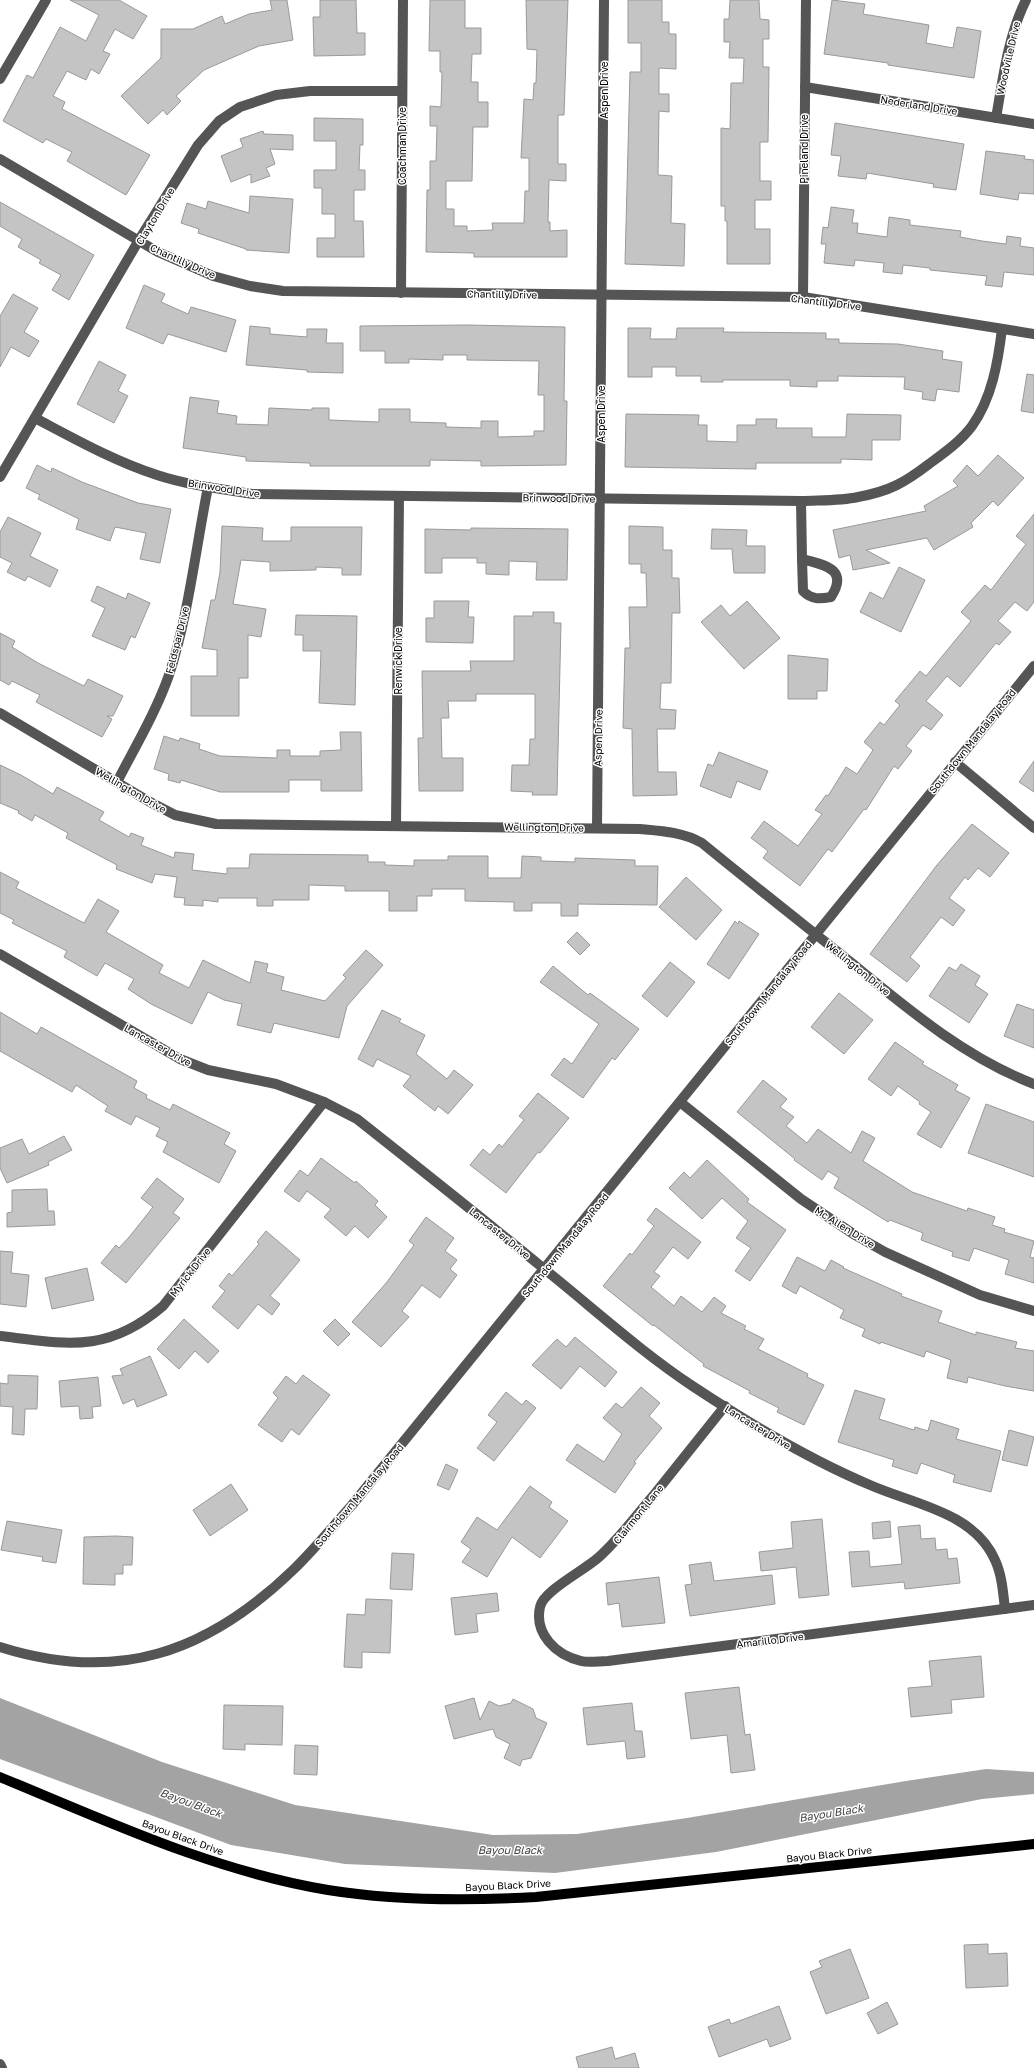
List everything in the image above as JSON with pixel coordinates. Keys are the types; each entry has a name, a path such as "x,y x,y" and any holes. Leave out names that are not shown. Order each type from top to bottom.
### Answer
{"main road":[{"name":"Bayou Black Drive","path":"0,1778 194,1856 262,1875 328,1890 420,1899 477,1900 536,1897 1034,1844"}],"street":[{"path":"0,79 46,0"},
{"name":"Coachman Drive","path":"400,293 403,0"},
{"name":"Aspen Drive","path":"597,828 604,0"},
{"name":"Pineland Drive","path":"803,297 806,0"},
{"name":"Woodville Drive","path":"996,118 1010,44 1018,16 1026,0"},
{"name":"Nederland Drive","path":"805,87 1034,124"},
{"name":"Clayton Drive","path":"0,477 139,240 198,145 219,121 240,107 276,95 310,91 402,91"},
{"name":"Chantilly Drive","path":"0,158 158,252 213,276 250,286 283,291 803,297 1034,334"},
{"name":"Brinwood Drive","path":"35,418 111,458 158,475 208,487 253,494 801,501 857,498 904,483 950,448 972,427 984,406 998,364 1002,329"},
{"name":"Feldspar Drive","path":"117,782 157,704 169,674 182,623 208,487"},
{"name":"Renwick Drive","path":"396,826 399,497"},
{"path":"801,501 802,559 803,591 808,596 817,599 831,597 838,587 837,577 833,569 828,565 802,559"},
{"name":"Southdown Mandalay Road","path":"0,1647 54,1660 85,1663 141,1659 200,1639 263,1598 294,1569 352,1505 1034,666"},
{"name":"Wellington Drive","path":"0,713 175,815 216,824 646,829 675,832 691,837 702,843 906,1007 946,1036 988,1064 1034,1084"},
{"path":"955,762 1034,828"},
{"name":"Lancaster Drive","path":"0,954 180,1059 208,1070 276,1084 324,1102 357,1119 545,1269 606,1320 693,1387 786,1444 870,1485 934,1509 973,1529 979,1534 994,1558 999,1572 1005,1609"},
{"name":"Myrick Drive","path":"0,1336 63,1344 94,1342 122,1332 147,1319 162,1306 324,1102"},
{"name":"Mc Allen Drive","path":"680,1102 801,1199 854,1236 885,1252 980,1295 1034,1311"},
{"name":"Clairmont Lane","path":"540,1607 543,1600 555,1588 587,1568 614,1544 725,1406"},
{"name":"Amarillo Drive","path":"540,1607 541,1630 546,1640 561,1654 582,1662 608,1661 1034,1605"},
{"path":"0,2064 2,2068"}],"water":[{"name":"Bayou Black","path":"0,1698 162,1762 295,1805 493,1835 577,1834 687,1818 986,1769 1034,1772 1034,1794 982,1799 716,1852 555,1873 345,1864 231,1845 0,1759"}],"building":[{"path":"70,0 119,0 147,16 133,39 115,29 103,51 110,54 99,74 91,69 86,80 67,71 53,96 65,102 62,109 150,155 126,195 67,161 72,152 46,139 43,143 3,121 27,75 33,78 60,27 86,41 99,15"},
{"path":"270,0 287,0 293,40 259,46 204,70 176,96 181,101 167,115 163,110 148,124 121,96 161,58 161,29 193,29 222,16 225,24 249,14 272,10"},
{"path":"320,0 356,0 357,33 365,33 365,55 314,56 313,17 320,17"},
{"path":"430,0 465,0 465,28 481,28 481,54 472,54 471,82 478,82 478,102 488,102 488,127 473,127 472,181 446,181 446,209 454,209 454,226 467,226 467,231 493,230 492,223 524,223 525,191 529,191 529,158 521,158 524,99 533,100 534,83 536,83 537,50 527,49 526,0 568,0 564,115 558,115 558,164 566,164 566,181 549,180 548,222 550,222 550,231 567,230 567,257 474,257 474,253 426,252 427,190 430,190 430,161 436,161 437,126 430,126 430,106 441,107 442,72 440,72 440,51 429,51"},
{"path":"628,0 662,0 662,22 669,22 669,34 676,34 676,69 659,68 659,94 669,94 669,112 659,111 658,175 672,176 671,223 685,224 684,266 625,264 630,72 641,72 641,43 628,43"},
{"path":"730,0 759,0 760,19 769,20 769,39 763,39 763,67 769,67 768,142 760,142 760,181 771,181 771,200 755,200 755,229 770,229 770,264 727,264 727,221 725,221 725,206 721,206 721,128 730,129 731,83 743,83 744,58 729,58 730,42 724,42 724,19 729,19"},
{"path":"832,0 865,4 863,14 929,25 926,43 953,48 957,27 981,31 974,78 888,65 888,63 824,54"},
{"path":"314,118 363,119 363,145 360,145 359,170 365,170 365,190 354,190 354,221 363,221 364,257 317,257 317,238 335,238 335,214 322,214 322,188 314,188 314,170 336,170 336,141 314,141"},
{"path":"835,123 964,144 956,190 933,187 934,184 867,173 866,179 838,176 841,156 831,155"},
{"path":"263,131 264,134 293,135 293,150 270,149 275,164 266,168 270,176 251,183 251,174 231,182 221,156 243,147 240,139"},
{"path":"986,151 1025,156 1024,159 1034,160 1034,194 1019,193 1018,200 980,194"},
{"path":"250,196 293,199 289,253 246,250 198,233 199,229 181,223 187,203 206,209 208,201 249,213"},
{"path":"0,202 94,255 69,300 52,290 61,275 39,263 41,260 18,247 22,239 0,226"},
{"path":"831,207 854,210 852,223 858,223 857,233 887,237 889,217 910,220 910,225 961,231 960,237 982,241 1006,244 1007,236 1021,238 1020,246 1034,248 1034,275 1004,272 1002,287 985,285 987,276 930,270 930,268 903,265 902,274 883,272 884,263 855,260 854,266 824,263 826,244 821,244 823,227 828,228"},
{"path":"144,285 165,294 161,302 188,314 191,307 236,320 226,352 168,334 163,344 126,328"},
{"path":"13,294 38,308 24,332 39,341 29,357 11,347 0,367 0,316"},
{"path":"467,325 565,327 564,401 567,401 566,465 481,466 481,461 430,460 430,466 310,466 310,463 246,461 246,457 183,448 190,397 219,401 217,413 237,416 236,424 268,425 269,408 312,410 312,408 329,408 329,420 379,422 379,409 410,409 410,422 446,423 446,427 481,428 481,421 498,421 498,437 534,436 534,431 544,431 544,395 538,395 539,361 467,360 467,355 443,355 443,360 409,359 409,363 385,363 385,351 360,351 360,326"},
{"path":"250,326 270,328 270,334 307,337 307,329 327,329 326,343 343,343 343,373 307,372 307,370 246,365"},
{"path":"628,328 651,328 650,339 676,339 677,328 724,328 723,332 826,333 826,339 839,339 839,343 898,344 943,351 942,359 962,362 959,392 937,389 935,401 922,399 923,392 904,389 905,377 838,376 838,381 817,381 817,387 790,386 790,380 723,380 723,382 701,382 701,376 676,376 676,367 652,367 652,377 628,377"},
{"path":"99,361 126,375 118,391 128,396 114,423 77,404"},
{"path":"1027,374 1034,375 1034,413 1021,411"},
{"path":"626,414 699,415 698,425 707,425 707,441 737,442 737,425 756,425 756,419 777,419 776,428 812,428 812,437 846,437 847,414 901,415 900,440 872,440 872,460 841,459 841,463 756,463 756,469 625,467"},
{"path":"998,455 1024,478 998,506 993,501 971,523 973,527 934,550 927,538 866,550 890,563 853,570 850,555 839,558 833,530 926,511 924,506 958,486 953,481 967,465 978,476"},
{"path":"37,465 51,472 52,468 82,482 138,503 171,509 160,563 140,559 146,533 115,527 110,541 76,529 79,519 38,499 40,495 26,488"},
{"path":"1034,514 1034,602 1027,611 1015,602 998,621 1011,632 999,645 996,643 960,687 947,676 926,701 943,715 931,730 923,725 906,746 912,751 898,769 894,766 866,810 864,809 832,852 828,849 800,886 763,858 768,851 751,838 764,821 798,846 822,814 815,810 826,795 828,796 846,767 857,774 873,750 864,742 880,722 884,725 900,705 895,701 920,671 926,676 971,621 961,612 985,585 991,590 1026,544 1016,536"},
{"path":"8,517 41,533 30,556 58,570 50,587 28,576 25,581 7,572 12,563 0,557 0,532"},
{"path":"222,526 263,528 262,541 291,541 291,527 362,527 361,575 342,575 342,568 316,567 316,570 270,571 270,562 241,560 233,604 266,609 261,637 248,635 248,678 239,678 239,716 191,716 191,676 217,676 217,650 202,648 211,600 215,600 220,572"},
{"path":"629,526 663,527 663,550 672,550 672,578 679,578 680,613 672,613 671,683 661,683 660,709 676,710 675,729 657,729 658,772 676,772 677,795 633,796 632,729 623,728 625,648 630,648 629,607 647,607 646,573 641,573 641,564 629,564"},
{"path":"471,528 568,529 567,580 536,580 537,562 509,561 509,575 486,574 486,563 477,563 477,558 442,558 442,573 425,573 425,529 471,530"},
{"path":"712,529 747,530 746,546 765,546 765,573 734,573 732,549 711,549"},
{"path":"899,567 925,580 901,632 860,612 870,592 883,599"},
{"path":"97,586 126,599 128,593 150,603 135,638 131,636 125,650 92,636 105,608 91,601"},
{"path":"434,601 469,601 468,617 474,617 473,643 426,642 426,618 434,618"},
{"path":"747,601 780,638 744,669 701,622 721,605 730,616"},
{"path":"533,612 554,612 554,623 561,623 557,795 532,795 533,792 511,791 512,765 529,765 530,739 535,739 535,694 476,694 476,701 448,701 449,718 441,718 442,758 463,758 463,791 419,791 418,738 423,738 422,671 471,671 470,661 514,661 514,616 533,616"},
{"path":"296,615 357,616 355,705 319,703 321,651 303,651 303,635 295,635"},
{"path":"0,633 15,641 12,647 38,663 84,686 88,679 123,696 113,716 107,716 112,719 102,737 36,702 40,695 12,681 9,685 0,680"},
{"path":"788,655 828,659 827,691 817,691 817,699 788,699"},
{"path":"340,732 361,732 362,791 321,791 321,780 289,780 289,792 220,792 181,780 180,783 168,780 169,774 154,769 164,736 179,741 180,738 200,744 199,749 220,756 277,758 277,750 290,750 290,756 320,756 320,751 341,750"},
{"path":"719,752 768,771 760,790 737,781 731,798 700,786 708,764 713,766"},
{"path":"1034,761 1034,792 1019,782"},
{"path":"0,765 21,775 53,794 57,787 104,812 99,820 129,837 131,833 144,838 141,845 174,858 175,852 194,854 192,870 227,874 227,868 249,868 250,854 368,855 368,862 385,862 385,865 414,866 414,860 448,860 448,856 488,856 488,878 521,878 522,856 541,857 541,861 575,862 575,858 635,860 635,866 658,866 657,905 578,904 578,916 561,916 561,903 532,903 532,911 514,911 514,902 465,901 465,889 432,889 432,896 417,896 417,911 389,911 389,891 345,891 345,886 309,885 309,900 273,900 273,906 257,906 257,898 218,898 218,902 203,900 203,906 184,905 185,898 174,897 177,877 155,874 152,883 116,869 117,865 66,838 68,833 35,815 32,821 18,813 19,811 0,803"},
{"path":"972,824 1009,853 990,877 978,868 968,880 965,877 949,898 965,910 953,926 941,917 910,957 920,966 907,982 870,954 937,865"},
{"path":"0,872 19,882 16,888 84,923 98,899 119,911 106,932 163,965 159,973 189,988 203,960 250,983 255,961 268,964 266,972 284,977 281,990 325,1001 346,978 343,975 366,950 383,965 347,1006 339,1038 274,1023 271,1033 237,1025 242,1004 224,1000 208,992 192,1024 151,1004 128,989 134,979 105,963 97,976 64,957 67,951 12,923 14,920 0,913"},
{"path":"686,877 722,910 696,940 659,907"},
{"path":"735,921 738,924 739,921 759,934 729,979 707,964"},
{"path":"577,932 590,945 580,955 567,942"},
{"path":"670,962 695,982 667,1017 642,996"},
{"path":"961,964 980,976 975,985 988,994 969,1023 929,996 949,967 956,971"},
{"path":"553,966 588,995 590,993 639,1029 615,1060 612,1058 583,1098 551,1075 564,1058 572,1064 599,1024 540,982"},
{"path":"839,993 873,1020 844,1054 811,1027"},
{"path":"1017,1004 1034,1010 1034,1048 1004,1036"},
{"path":"382,1010 401,1019 399,1022 425,1035 416,1054 447,1079 454,1070 473,1085 448,1114 438,1106 435,1111 403,1086 411,1076 377,1059 373,1067 358,1059"},
{"path":"0,1012 37,1034 41,1027 137,1081 134,1088 147,1095 146,1098 170,1110 173,1104 230,1133 224,1144 236,1151 219,1183 163,1152 168,1142 156,1136 160,1128 136,1116 131,1125 105,1111 108,1106 76,1085 72,1092 0,1051"},
{"path":"895,1042 924,1062 922,1064 958,1085 955,1090 970,1098 941,1148 917,1134 931,1112 898,1086 891,1096 868,1079"},
{"path":"763,1080 787,1099 780,1107 794,1117 786,1126 807,1143 818,1129 851,1153 862,1131 875,1138 863,1161 912,1192 967,1211 968,1208 995,1217 992,1225 1005,1229 1004,1232 1034,1241 1030,1257 1034,1258 1034,1283 1005,1274 1009,1260 974,1248 969,1261 952,1256 953,1252 921,1240 923,1233 890,1220 888,1222 834,1188 839,1178 828,1171 822,1180 794,1160 795,1159 737,1112"},
{"path":"538,1093 569,1118 540,1153 538,1152 506,1193 470,1165 483,1149 490,1155 499,1144 502,1147 524,1120 519,1116"},
{"path":"986,1104 1034,1122 1034,1177 968,1153"},
{"path":"64,1136 72,1150 48,1162 49,1165 7,1183 0,1168 0,1148 22,1139 29,1154"},
{"path":"321,1158 355,1183 356,1181 378,1201 375,1205 387,1217 368,1238 355,1226 346,1236 324,1217 331,1209 307,1191 299,1202 284,1191 300,1170 308,1176"},
{"path":"707,1160 749,1199 747,1202 786,1230 750,1281 735,1271 751,1248 736,1238 748,1221 722,1198 702,1219 669,1188 684,1172 690,1178"},
{"path":"157,1178 184,1199 173,1213 180,1218 126,1283 101,1263 116,1245 119,1248 153,1207 141,1198"},
{"path":"47,1189 48,1211 54,1211 55,1225 7,1227 7,1213 12,1212 12,1190"},
{"path":"656,1208 701,1242 688,1259 673,1247 654,1272 660,1276 651,1287 674,1306 681,1296 702,1312 714,1297 726,1306 721,1313 746,1326 744,1329 764,1339 758,1349 808,1374 807,1377 824,1385 804,1425 777,1412 779,1408 749,1393 750,1391 703,1366 704,1364 603,1286 630,1253 632,1255 654,1226 647,1220"},
{"path":"426,1217 454,1238 445,1251 457,1260 450,1269 457,1275 440,1298 422,1285 402,1311 409,1317 381,1347 352,1322 387,1282 414,1245 409,1241"},
{"path":"266,1231 300,1260 270,1296 280,1304 272,1315 258,1304 238,1329 212,1307 225,1291 219,1286 229,1273 232,1276 259,1244 257,1242"},
{"path":"0,1251 13,1252 11,1273 29,1275 26,1307 0,1304"},
{"path":"797,1257 825,1271 831,1260 844,1267 843,1268 902,1294 901,1296 942,1311 938,1322 976,1335 976,1332 1017,1342 1015,1348 1034,1351 1034,1391 968,1377 967,1383 947,1378 951,1360 926,1351 924,1357 881,1342 880,1344 862,1336 865,1329 840,1318 844,1310 800,1286 796,1294 782,1286"},
{"path":"87,1268 94,1300 52,1309 45,1278"},
{"path":"184,1319 219,1351 208,1363 195,1351 179,1369 157,1349"},
{"path":"335,1319 350,1334 338,1346 323,1331"},
{"path":"575,1337 617,1372 605,1387 580,1366 561,1389 532,1365 557,1339 566,1347"},
{"path":"150,1356 167,1395 137,1407 134,1399 123,1404 112,1376 123,1375 120,1369"},
{"path":"8,1375 38,1376 37,1409 25,1409 24,1435 12,1434 13,1407 0,1406 0,1383 8,1384"},
{"path":"303,1375 330,1395 299,1435 291,1429 282,1442 258,1425 278,1398 273,1393 286,1376 296,1384"},
{"path":"98,1377 101,1406 92,1407 93,1418 80,1419 79,1406 61,1407 59,1381"},
{"path":"641,1387 660,1403 649,1416 662,1428 634,1462 636,1463 615,1493 566,1460 577,1444 604,1462 622,1434 603,1418 616,1403 622,1408"},
{"path":"855,1390 885,1399 879,1419 914,1430 915,1427 928,1431 931,1420 959,1429 956,1439 1001,1451 991,1492 953,1482 955,1475 921,1463 917,1474 892,1466 894,1460 838,1442"},
{"path":"506,1392 522,1405 526,1400 536,1408 494,1461 477,1448 497,1422 488,1415"},
{"path":"1009,1430 1034,1437 1027,1466 1002,1460"},
{"path":"446,1464 458,1470 449,1490 437,1485"},
{"path":"231,1484 248,1510 210,1536 193,1510"},
{"path":"530,1486 552,1502 549,1507 568,1521 540,1558 512,1537 487,1577 462,1562 471,1549 461,1542 477,1517 497,1530"},
{"path":"822,1519 829,1595 799,1598 796,1567 761,1571 759,1552 793,1548 791,1522"},
{"path":"7,1521 62,1530 56,1563 42,1561 43,1557 1,1550"},
{"path":"890,1521 891,1537 873,1539 872,1523"},
{"path":"920,1525 921,1539 935,1538 936,1550 947,1549 948,1559 957,1558 960,1583 905,1589 904,1582 852,1587 849,1552 869,1551 870,1567 902,1564 898,1527"},
{"path":"84,1537 133,1537 132,1565 123,1565 123,1574 115,1574 115,1585 83,1584"},
{"path":"392,1553 414,1554 412,1590 390,1589"},
{"path":"711,1562 714,1581 772,1575 775,1604 690,1616 685,1585 692,1584 689,1565"},
{"path":"659,1577 665,1623 622,1627 619,1603 608,1605 606,1583"},
{"path":"497,1593 499,1611 476,1614 478,1632 455,1635 451,1598"},
{"path":"366,1599 392,1600 390,1653 362,1652 362,1668 344,1667 347,1614 365,1615"},
{"path":"981,1656 984,1697 951,1700 952,1713 911,1717 908,1688 932,1686 929,1661"},
{"path":"739,1687 745,1735 750,1734 755,1770 731,1773 727,1735 691,1739 685,1693"},
{"path":"474,1698 480,1720 489,1701 499,1706 511,1703 513,1699 533,1709 536,1718 547,1723 531,1758 522,1760 520,1766 504,1758 510,1744 496,1737 493,1729 454,1739 445,1706"},
{"path":"632,1703 635,1731 642,1731 645,1757 627,1759 625,1741 587,1745 583,1708"},
{"path":"224,1705 283,1706 282,1745 245,1744 245,1750 223,1749"},
{"path":"295,1745 318,1746 317,1775 294,1774"},
{"path":"988,1944 988,1954 1007,1953 1008,1986 966,1988 964,1945"},
{"path":"850,1949 869,1998 826,2014 810,1972 822,1967 819,1961"},
{"path":"887,2002 898,2024 878,2034 867,2013"},
{"path":"779,2006 791,2039 770,2047 767,2039 719,2057 708,2027 729,2019 731,2024"},
{"path":"612,2047 615,2059 635,2053 639,2068 579,2068 576,2057"}]}
